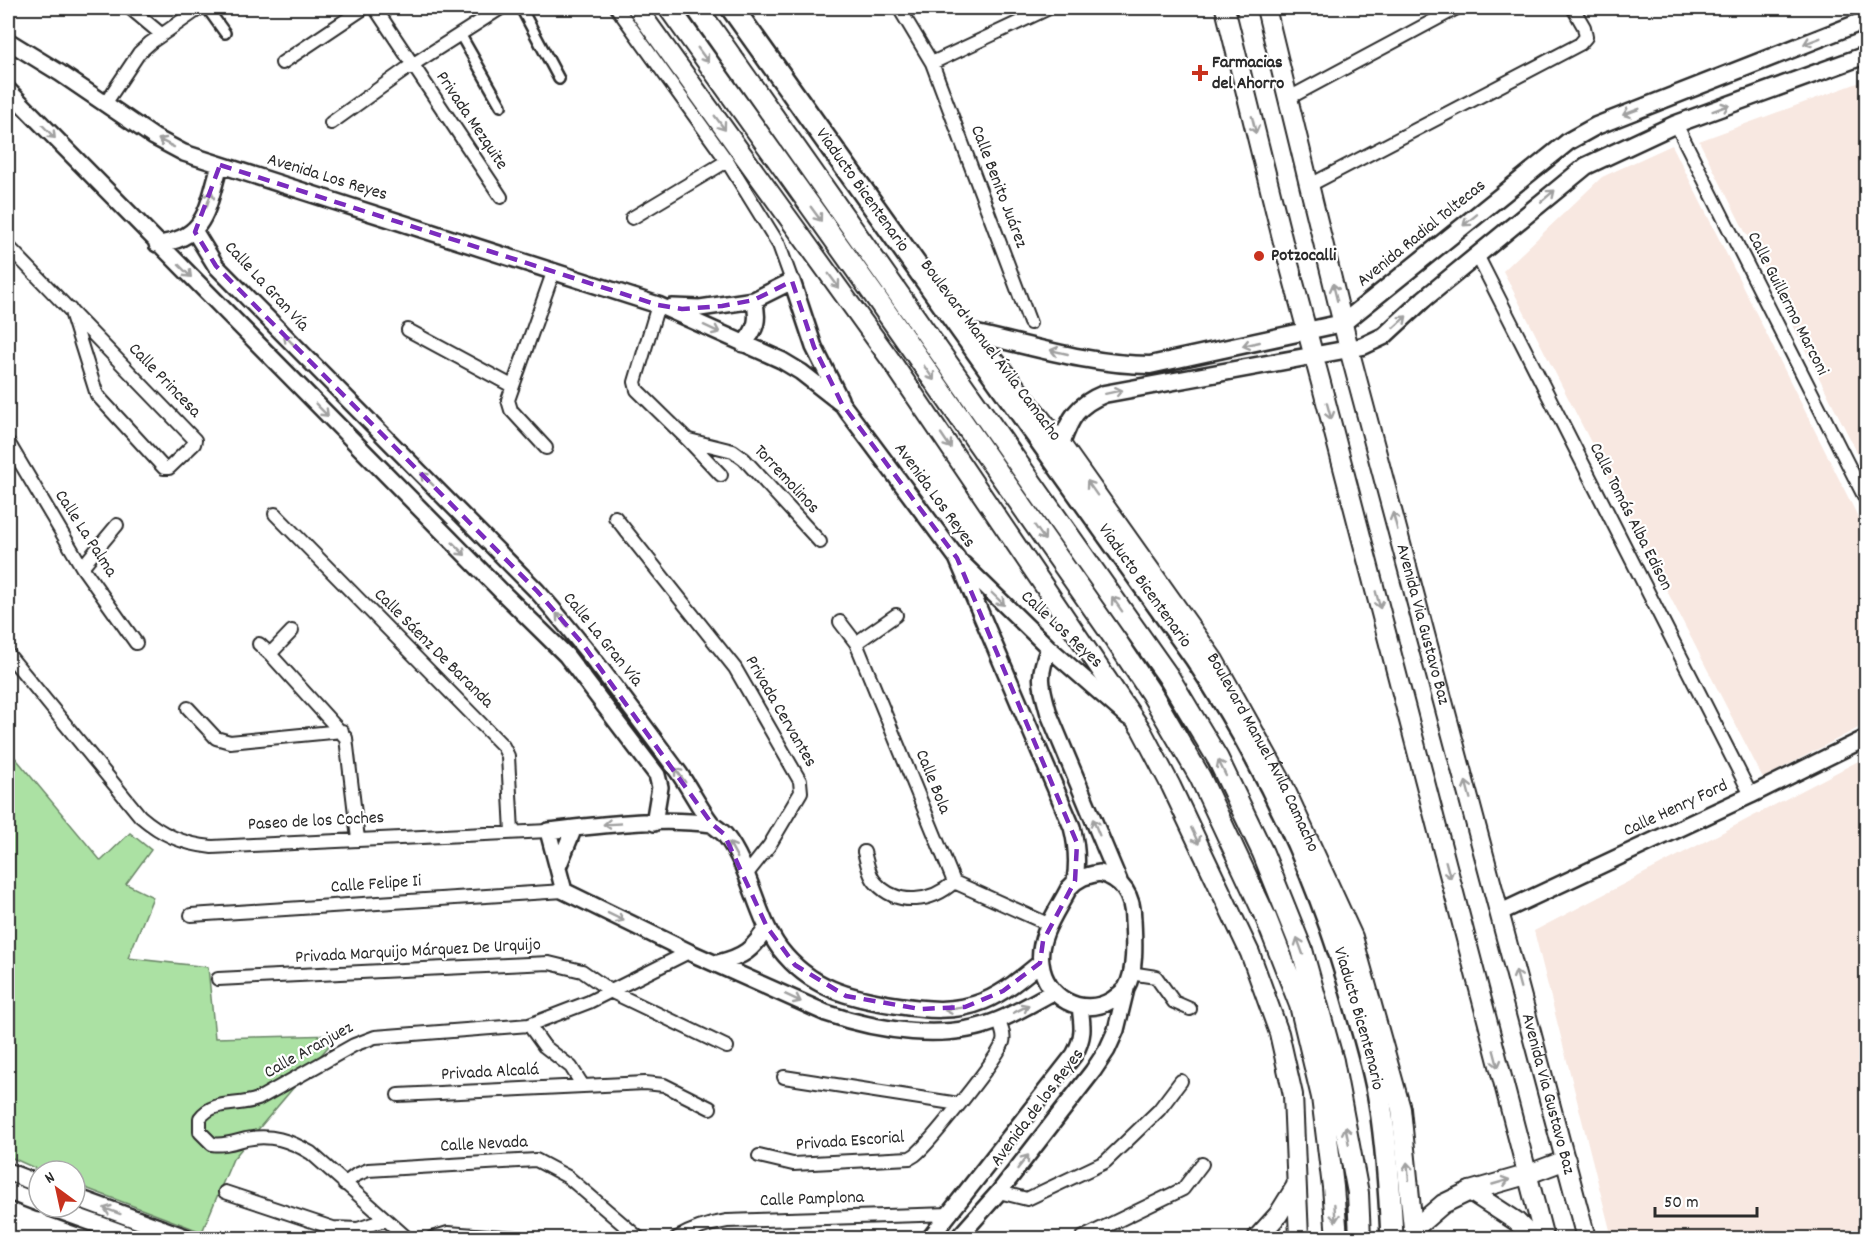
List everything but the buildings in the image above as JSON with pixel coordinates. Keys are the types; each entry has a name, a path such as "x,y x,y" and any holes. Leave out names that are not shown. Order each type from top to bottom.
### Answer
{"highway":[{"path":"669,8 879,302 1117,642 1151,693 1200,777 1266,918 1300,1005 1322,1097 1337,1239"},
{"path":"697,8 1168,676 1218,759 1263,853 1302,950 1333,1061 1364,1235"},
{"name":"Viaducto Bicentenario","path":"732,8 1190,649 1219,693 1256,758 1305,857 1333,928 1367,1044 1380,1101 1389,1172 1392,1239"}],"main road":[{"path":"637,8 890,359 1141,729 1171,786 1250,952 1280,1033 1293,1095 1299,1239"},
{"name":"Boulevard Manuel Ávila Camacho","path":"741,8 973,333 1061,444 1214,660 1281,780 1353,937 1401,1109 1414,1234"},
{"name":"Avenida Via Gustavo Baz","path":"1225,8 1283,242 1544,1239"},
{"name":"Avenida Via Gustavo Baz","path":"1270,9 1287,99 1310,184 1349,349 1501,912 1586,1239"},
{"name":"Avenida Radial Toltecas","path":"973,333 1092,360 1125,365 1150,365 1343,323 1569,141 1596,126 1865,24"},
{"path":"1061,444 1068,423 1077,411 1090,400 1104,394 1349,349 1363,346 1384,336 1586,166 1676,124 1866,55"},
{"path":"1414,1234 1443,1204 1470,1191 1526,1175 1566,1160"},
{"path":"8,1172 27,1179"},
{"path":"1257,1239 1278,1215 1296,1186"},
{"path":"8,1191 27,1198"},
{"path":"1470,1191 1516,1221 1533,1239"},
{"path":"87,1202 187,1239"},
{"path":"82,1219 136,1239"}],"street":[{"path":"130,8 161,34"},
{"path":"105,104 139,53 161,34 200,8"},
{"path":"207,8 225,33"},
{"path":"282,63 364,8"},
{"name":"Privada Mezquite","path":"375,8 501,197"},
{"path":"331,123 412,65 501,8"},
{"path":"520,8 559,79"},
{"path":"617,8 728,161 779,245 814,347 842,404"},
{"name":"Calle Benito Juárez","path":"899,8 932,63 1030,322"},
{"path":"932,63 1049,8"},
{"path":"1287,99 1456,8"},
{"path":"1310,184 1580,44 1586,38 1584,27 1574,8"},
{"path":"460,34 501,106"},
{"name":"Avenida Los Reyes","path":"8,41 60,72 154,137 184,153 658,305 781,360 801,372 842,404 957,558 1072,827 1077,843 1078,862 1075,881"},
{"name":"Calle La Gran Vía","path":"8,90 157,244 567,655 657,775 660,787 654,823"},
{"name":"Calle Guillermo Marconi","path":"1676,124 1866,500"},
{"path":"632,218 728,161"},
{"path":"157,244 173,243 195,232 203,220 220,165"},
{"name":"Calle La Gran Vía","path":"195,232 216,266 544,599 582,643 687,784 712,824 724,834 746,875 767,927 780,949 795,965 820,984 846,996 943,1011 984,1001 1003,991 1040,963"},
{"name":"Calle Princesa","path":"8,246 70,309 195,440 194,444 169,468 164,468 97,395 70,309"},
{"name":"Calle Tomás Alba Edison","path":"1478,255 1751,795"},
{"path":"546,448 512,410 508,400 554,270"},
{"name":"Avenida Los Reyes","path":"658,305 682,309 754,300 792,281"},
{"path":"743,344 756,325 754,300"},
{"name":"Torremolinos","path":"658,305 634,382 642,396 721,475"},
{"path":"408,330 512,386"},
{"name":"Torremolinos","path":"688,440 733,451 744,459 819,542"},
{"name":"Calle La Palma","path":"8,442 82,567 136,643"},
{"name":"Calle Sáenz De Baranda","path":"275,514 503,747 508,756 512,832"},
{"name":"Privada Cervantes","path":"615,518 739,674 800,781 801,792 768,846 746,875"},
{"path":"82,567 117,525"},
{"name":"Calle Los Reyes","path":"957,558 1049,648 1141,729"},
{"path":"856,643 896,615"},
{"name":"Calle Bola","path":"840,622 856,643 954,882"},
{"path":"270,654 292,631"},
{"path":"259,644 342,731 346,738 358,839"},
{"path":"1049,648 1040,677 1049,714 1119,881 1128,892 1133,915 1134,948 1126,988 1102,1005 1080,1007 1053,992 1040,963 1043,941 1069,888 1075,881 1087,875 1100,873 1119,881"},
{"name":"Paseo de los Coches","path":"8,654 140,816 171,838 190,845 212,847 548,831 689,821 712,824"},
{"path":"188,708 216,738 222,741 342,731"},
{"name":"Calle Henry Ford","path":"1501,912 1751,795 1866,738"},
{"path":"558,867 574,828"},
{"path":"548,831 564,891 689,952 849,1021 907,1030 942,1032 975,1027 998,1020 1053,992"},
{"path":"864,852 875,882 893,894 918,899 927,898 945,890 954,882 1050,925"},
{"name":"Calle Felipe Ii","path":"191,915 564,891"},
{"path":"718,963 748,952 759,942 767,927"},
{"name":"Calle Aranjuez","path":"407,1239 311,1153 287,1140 273,1137 259,1137 225,1145 212,1144 200,1132 200,1118 207,1110 217,1105 251,1102 258,1099 354,1045 375,1037 529,1026 612,992 689,952"},
{"name":"Privada Marquijo Márquez De Urquijo","path":"219,979 549,963 582,970 612,992 727,1047"},
{"path":"1130,973 1156,977 1174,1002 1190,1009"},
{"name":"Avenida de los Reyes","path":"958,1239 999,1192 1093,1071 1107,1050 1116,1030 1126,988"},
{"name":"Avenida de los Reyes","path":"930,1239 1074,1055 1081,1042 1083,1028 1080,1007"},
{"name":"Privada Escorial","path":"759,1155 793,1164 910,1158 919,1152 999,1052 1004,1036 998,1020"},
{"name":"Privada Alcalá","path":"529,1026 544,1046 571,1067 583,1086"},
{"path":"784,1077 959,1104"},
{"path":"999,1192 1027,1199 1105,1161 1159,1110 1180,1081"},
{"name":"Privada Alcalá","path":"398,1095 655,1083 664,1085 710,1108"},
{"name":"Calle Nevada","path":"344,1184 368,1170 536,1160 568,1177 639,1239"},
{"path":"1082,1239 1183,1189 1202,1164"},
{"path":"225,1192 333,1228 358,1229 384,1220"},
{"name":"Calle Pamplona","path":"677,1239 692,1230 727,1221 951,1214"},
{"path":"432,1239 448,1233 517,1239"}],"highlighted area":[{"path":"220,165 658,305 682,309 722,306 754,300 792,281 814,347 842,404 957,558 1077,843 1075,881 1043,941 1040,963 1003,991 965,1007 920,1009 846,996 795,965 767,927 724,834 712,824 582,643 537,591 216,266 195,232"}],"shaded area":[{"path":"1866,80 1866,470 1699,141"},
{"path":"1672,145 1866,533 1866,724 1763,778 1503,271 1602,177"},
{"path":"1866,757 1866,1238 1612,1238 1534,931"}],"green space":[{"path":"8,749 101,861 130,833 151,850 126,884 153,897 128,958 208,967 215,1038 338,1035 233,1159 202,1232 87,1189 87,1159 27,1159 27,1165 8,1156"}],"place":[{"name":"Farmacias del Ahorro","path":"1200,73"},
{"name":"Potzocalli","path":"1259,256"}]}
